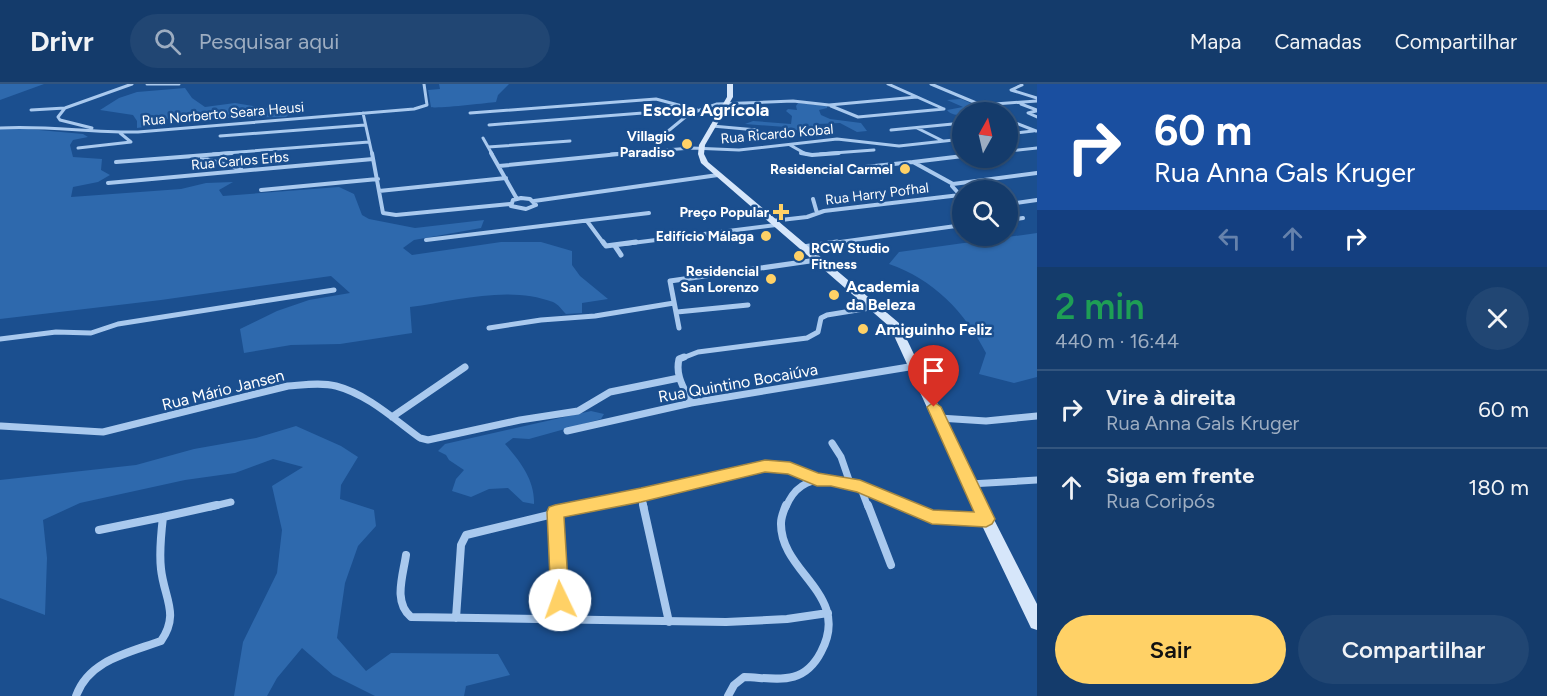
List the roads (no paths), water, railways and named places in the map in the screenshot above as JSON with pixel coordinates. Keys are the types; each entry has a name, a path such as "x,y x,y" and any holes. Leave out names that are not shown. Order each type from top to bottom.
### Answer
{"main road":[{"path":"730,84 730,97 701,148 705,164 896,325 969,484 1037,621"}],"street":[{"path":"31,110 65,108 132,84"},
{"path":"147,84 178,84"},
{"name":"Rua Norberto Seara Heusi","path":"0,128 46,126 99,133 120,133 363,113 425,106 427,103 424,84"},
{"path":"829,105 858,117 944,110 888,84"},
{"path":"931,84 974,102"},
{"path":"1022,85 1011,90 1037,99"},
{"path":"668,132 698,110 714,105 793,101 829,105 917,97"},
{"path":"470,113 656,99 698,110"},
{"path":"1018,103 1037,99"},
{"path":"1018,103 1037,111"},
{"path":"489,125 643,113 676,105"},
{"path":"65,108 58,117 60,120 96,129 99,133"},
{"path":"1037,111 1028,112 1037,117"},
{"path":"363,113 378,178 381,211 387,215 510,204 517,199 534,201 718,176"},
{"path":"891,130 952,124"},
{"path":"1018,124 1036,131"},
{"path":"220,136 366,125"},
{"path":"712,126 757,130"},
{"path":"916,128 943,141"},
{"path":"1018,133 1036,131"},
{"path":"78,148 131,142 120,133"},
{"path":"483,138 517,199"},
{"name":"Rua Ricardo Kobal","path":"499,166 701,148 739,150 837,139 899,146 952,140"},
{"path":"488,147 570,141"},
{"path":"116,162 369,142"},
{"path":"790,145 803,154 812,155 874,150"},
{"path":"1018,150 1037,148"},
{"path":"195,156 246,170"},
{"path":"866,167 952,157"},
{"name":"Rua Carlos Erbs","path":"108,183 373,159"},
{"path":"914,162 952,183"},
{"name":"Rua Harry Pofhal","path":"984,180 1037,173"},
{"path":"261,190 378,178"},
{"path":"379,191 506,178"},
{"name":"Rua Harry Pofhal","path":"615,246 774,223 817,213 952,196"},
{"path":"813,199 817,213"},
{"path":"1018,203 1037,200"},
{"path":"510,204 517,209 526,209 536,205 534,201"},
{"path":"526,209 529,215"},
{"path":"426,240 649,213"},
{"path":"1018,219 1023,218"},
{"path":"587,221 604,244 615,246 621,255"},
{"path":"803,247 952,227"},
{"path":"679,328 670,281 817,260"},
{"path":"0,339 56,332 91,333 118,324 334,290"},
{"path":"489,328 541,320 595,316 674,303"},
{"path":"677,312 748,305"},
{"path":"692,403 679,378 677,368 679,359 683,356 698,352 807,338 818,332 820,318 876,307"},
{"name":"Rua Quintino Bocaiúva","path":"567,431 692,403 916,366"},
{"path":"392,417 465,367"},
{"name":"Rua Mário Jansen","path":"1,426 103,432 288,386 318,384 334,385 358,394 420,438 438,439 496,424 578,411 610,392 679,378"},
{"path":"939,418 986,421 1037,416"},
{"path":"832,443 841,457 850,483"},
{"path":"456,618 462,539 466,535 555,512 765,466 790,468 817,479 860,486 932,517 986,519"},
{"path":"728,696 734,685 744,677 788,680 806,670 824,650 830,634 828,613 809,577 787,548 782,533 785,506 799,489 817,479"},
{"path":"969,484 1037,480"},
{"path":"860,486 891,565"},
{"path":"641,495 669,622"},
{"path":"99,530 231,502"},
{"path":"555,512 561,622"},
{"path":"76,696 81,680 91,670 161,641 168,633 172,624 172,614 161,572 159,545 163,517"},
{"path":"406,555 400,602 403,610 411,617 561,622 742,623 795,619 828,613"}],"place":[{"name":"Villagio Paradiso","path":"687,144"},
{"name":"Residencial Carmel","path":"905,169"},
{"name":"Preço Popular","path":"781,212"},
{"name":"Edifício Málaga","path":"766,236"},
{"name":"RCW Studio Fitness","path":"799,256"},
{"name":"Residencial San Lorenzo","path":"771,279"},
{"name":"Academia da Beleza","path":"834,295"},
{"name":"Amiguinho Feliz","path":"863,329"}],"district":[{"name":"Escola Agrícola","path":"706,110"}]}
